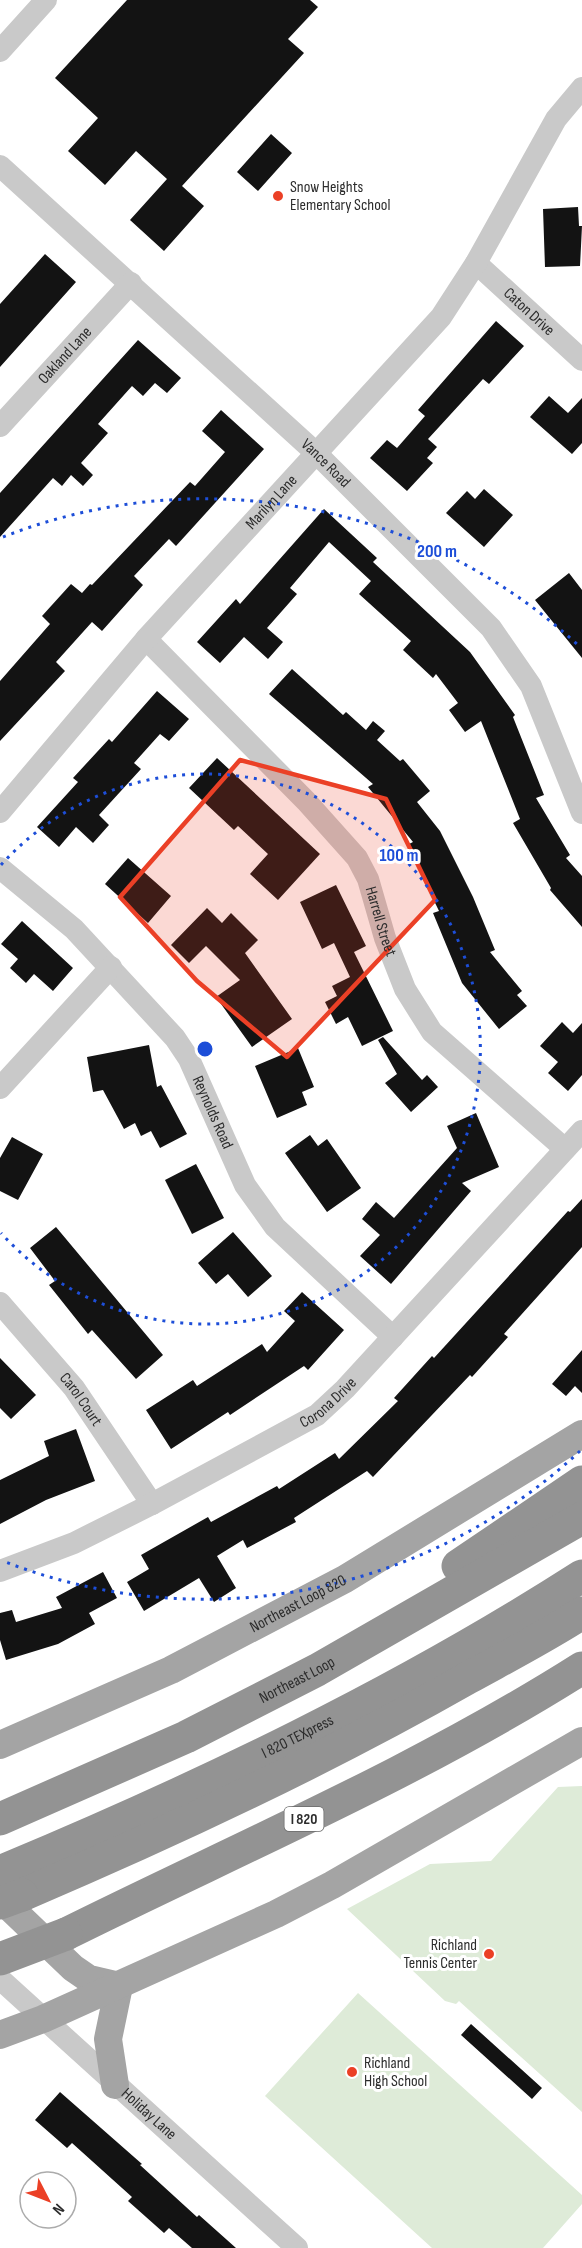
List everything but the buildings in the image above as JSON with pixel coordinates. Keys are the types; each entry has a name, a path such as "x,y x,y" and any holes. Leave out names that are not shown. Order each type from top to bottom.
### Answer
{"highway":[{"path":"317,1670 354,1623 467,1561 582,1482"},
{"name":"Northeast Loop","path":"0,1819 186,1737 317,1670 582,1518"},
{"name":"I 820 TEXpress","path":"6,1892 127,1819 256,1758 388,1690 582,1576"},
{"name":"I 820 TEXpress","path":"6,1892 142,1844 257,1790 407,1713 582,1613"},
{"name":"I 820","path":"0,1959 66,1934 294,1824 419,1761 538,1696 582,1668"},
{"path":"538,1696 582,1683"}],"main road":[{"name":"Northeast Loop 820","path":"0,1745 171,1670 334,1584 582,1434"},
{"path":"0,2035 43,2019 223,1940 333,1885 582,1741"},
{"path":"6,1892 73,1968 89,1979 119,1986"},
{"path":"115,2085 108,2039 119,1986"}],"street":[{"path":"0,51 46,0"},
{"name":"Marilyn Lane","path":"0,812 146,639 441,317 476,264 556,119 582,87"},
{"name":"Vance Road","path":"0,166 316,453 491,628 531,686 582,813"},
{"name":"Caton Drive","path":"476,264 582,360"},
{"name":"Oakland Lane","path":"0,426 131,283"},
{"name":"Harrell Street","path":"146,639 306,801 357,858 368,879 385,938 405,989 432,1032 565,1149"},
{"name":"Reynolds Road","path":"0,868 74,929 175,1038 189,1059 245,1185 275,1227 393,1337"},
{"path":"0,1088 111,967"},
{"name":"Corona Drive","path":"0,1571 74,1543 152,1504 317,1415 393,1337 582,1131"},
{"name":"Carol Court","path":"0,1303 86,1404 152,1504"},
{"name":"Holiday Lane","path":"0,1979 297,2248"}],"highlighted area":[{"path":"240,760 386,799 435,900 287,1057 197,981 120,897"}],"green space":[{"name":"Richland Tennis Center","path":"582,1786 582,2112 459,2001 456,2004 445,2001 347,1909 430,1864 491,1861 558,1787"},
{"path":"358,1993 582,2195 582,2204 543,2248 432,2248 265,2096"}],"place":[{"name":"Snow Heights Elementary School","path":"278,196"},
{"name":"Richland Tennis Center","path":"489,1954"},
{"name":"Richland High School","path":"352,2072"}]}
